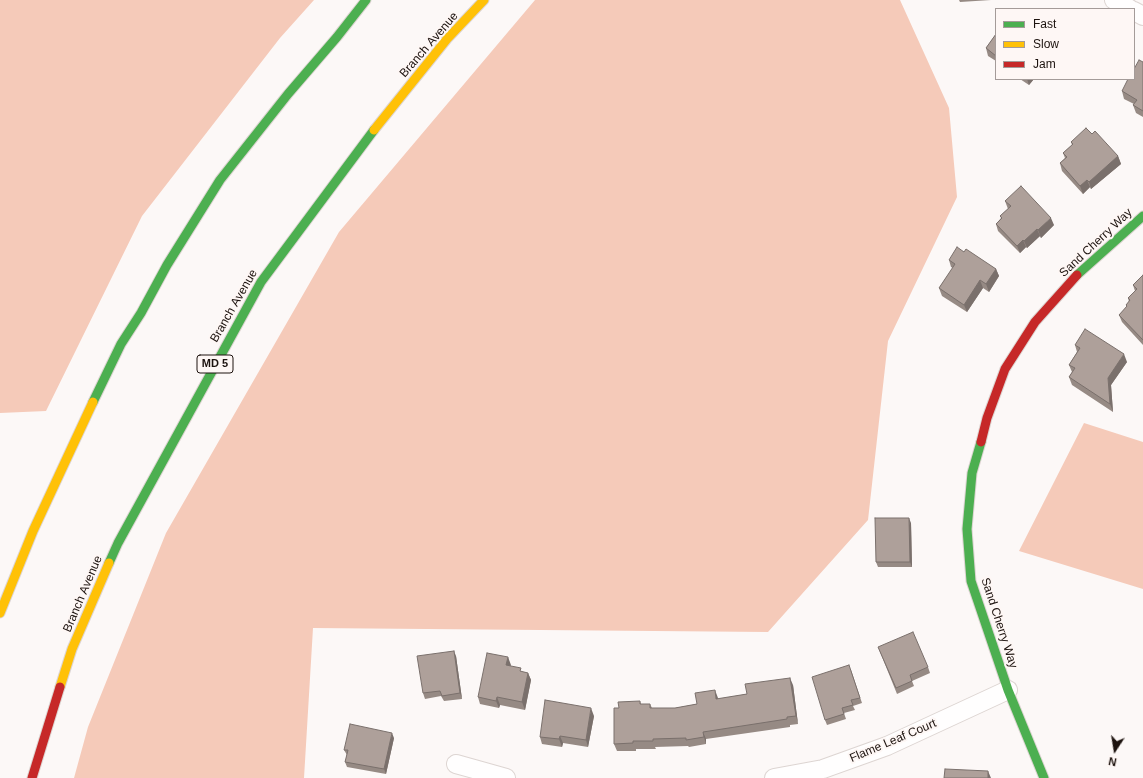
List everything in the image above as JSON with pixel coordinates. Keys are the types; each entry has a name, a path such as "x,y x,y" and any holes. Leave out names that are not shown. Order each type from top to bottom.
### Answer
{"main road":[{"path":"0,613 33,531 80,428 121,344 141,313 167,265 220,180 288,94 337,38 366,0"},
{"name":"Branch Avenue","path":"32,778 72,649 118,543 261,282 350,161 447,38 484,0"},
{"name":"Sand Cherry Way","path":"1044,778 1008,690 971,581 967,529 972,473 987,418 1005,369 1035,322 1080,272 1143,216"}],"street":[{"path":"1114,0 1128,8"},
{"name":"Flame Leaf Court","path":"774,778 822,769 887,746 1008,690"},
{"path":"456,764 506,778"}],"shaded area":[{"path":"0,0 314,0 280,38 142,216 46,411 0,413"},
{"path":"535,0 900,0 949,108 957,197 888,341 868,520 768,632 313,628 304,778 74,778 88,727 166,533 339,232"},
{"path":"1084,423 1143,442 1143,589 1019,551"}],"building":[{"path":"995,35 995,55 986,48"},
{"path":"1139,60 1143,62 1143,111 1133,105 1137,100 1122,91 1128,80 1135,80 1135,67"},
{"path":"1086,128 1092,134 1095,131 1118,156 1089,182 1087,180 1080,186 1060,163 1067,157 1063,153 1073,144 1071,142"},
{"path":"1021,186 1051,218 1017,246 996,224 1002,218 1000,216 1011,206 1005,201"},
{"path":"957,247 964,252 966,249 996,269 986,284 980,280 964,305 939,288 955,264 949,260"},
{"path":"1143,275 1143,340 1119,315 1127,306 1126,305 1130,300 1128,298 1137,289 1133,285"},
{"path":"1085,329 1124,354 1108,378 1110,404 1069,377 1075,368 1069,365 1080,348 1075,345"},
{"path":"875,518 909,518 910,562 876,562"},
{"path":"913,632 928,667 910,675 912,681 896,688 878,647"},
{"path":"454,651 460,693 442,696 440,691 423,693 417,656"},
{"path":"487,653 508,657 506,665 521,668 520,671 528,673 522,702 497,697 496,701 478,697"},
{"path":"849,665 860,698 851,700 853,705 842,708 844,714 825,720 812,677"},
{"path":"790,678 796,716 787,717 787,719 703,732 704,737 686,740 686,738 653,739 653,741 633,741 633,743 614,744 614,708 619,708 618,702 640,701 640,704 650,704 650,708 675,708 697,704 695,693 715,690 716,699 747,694 745,684"},
{"path":"545,700 591,708 586,740 560,736 559,739 540,737"},
{"path":"350,724 392,733 384,769 345,762 348,750 344,750"},
{"path":"945,769 988,771 988,778 944,778"}],"traffic: fast":[{"path":"93,402 121,344 141,313 167,265 220,180 288,94 337,37 366,0"},
{"path":"109,563 118,543 261,282 374,130"},
{"path":"1077,275 1143,216"},
{"path":"981,442 972,473 967,529 971,581 1008,690 1044,778"}],"traffic: slow":[{"path":"374,130 447,39 484,0"},
{"path":"0,613 33,531 93,402"},
{"path":"60,687 72,649 109,563"}],"traffic: jam":[{"path":"981,442 987,418 1005,369 1035,322 1077,275"},
{"path":"32,778 60,687"}]}
